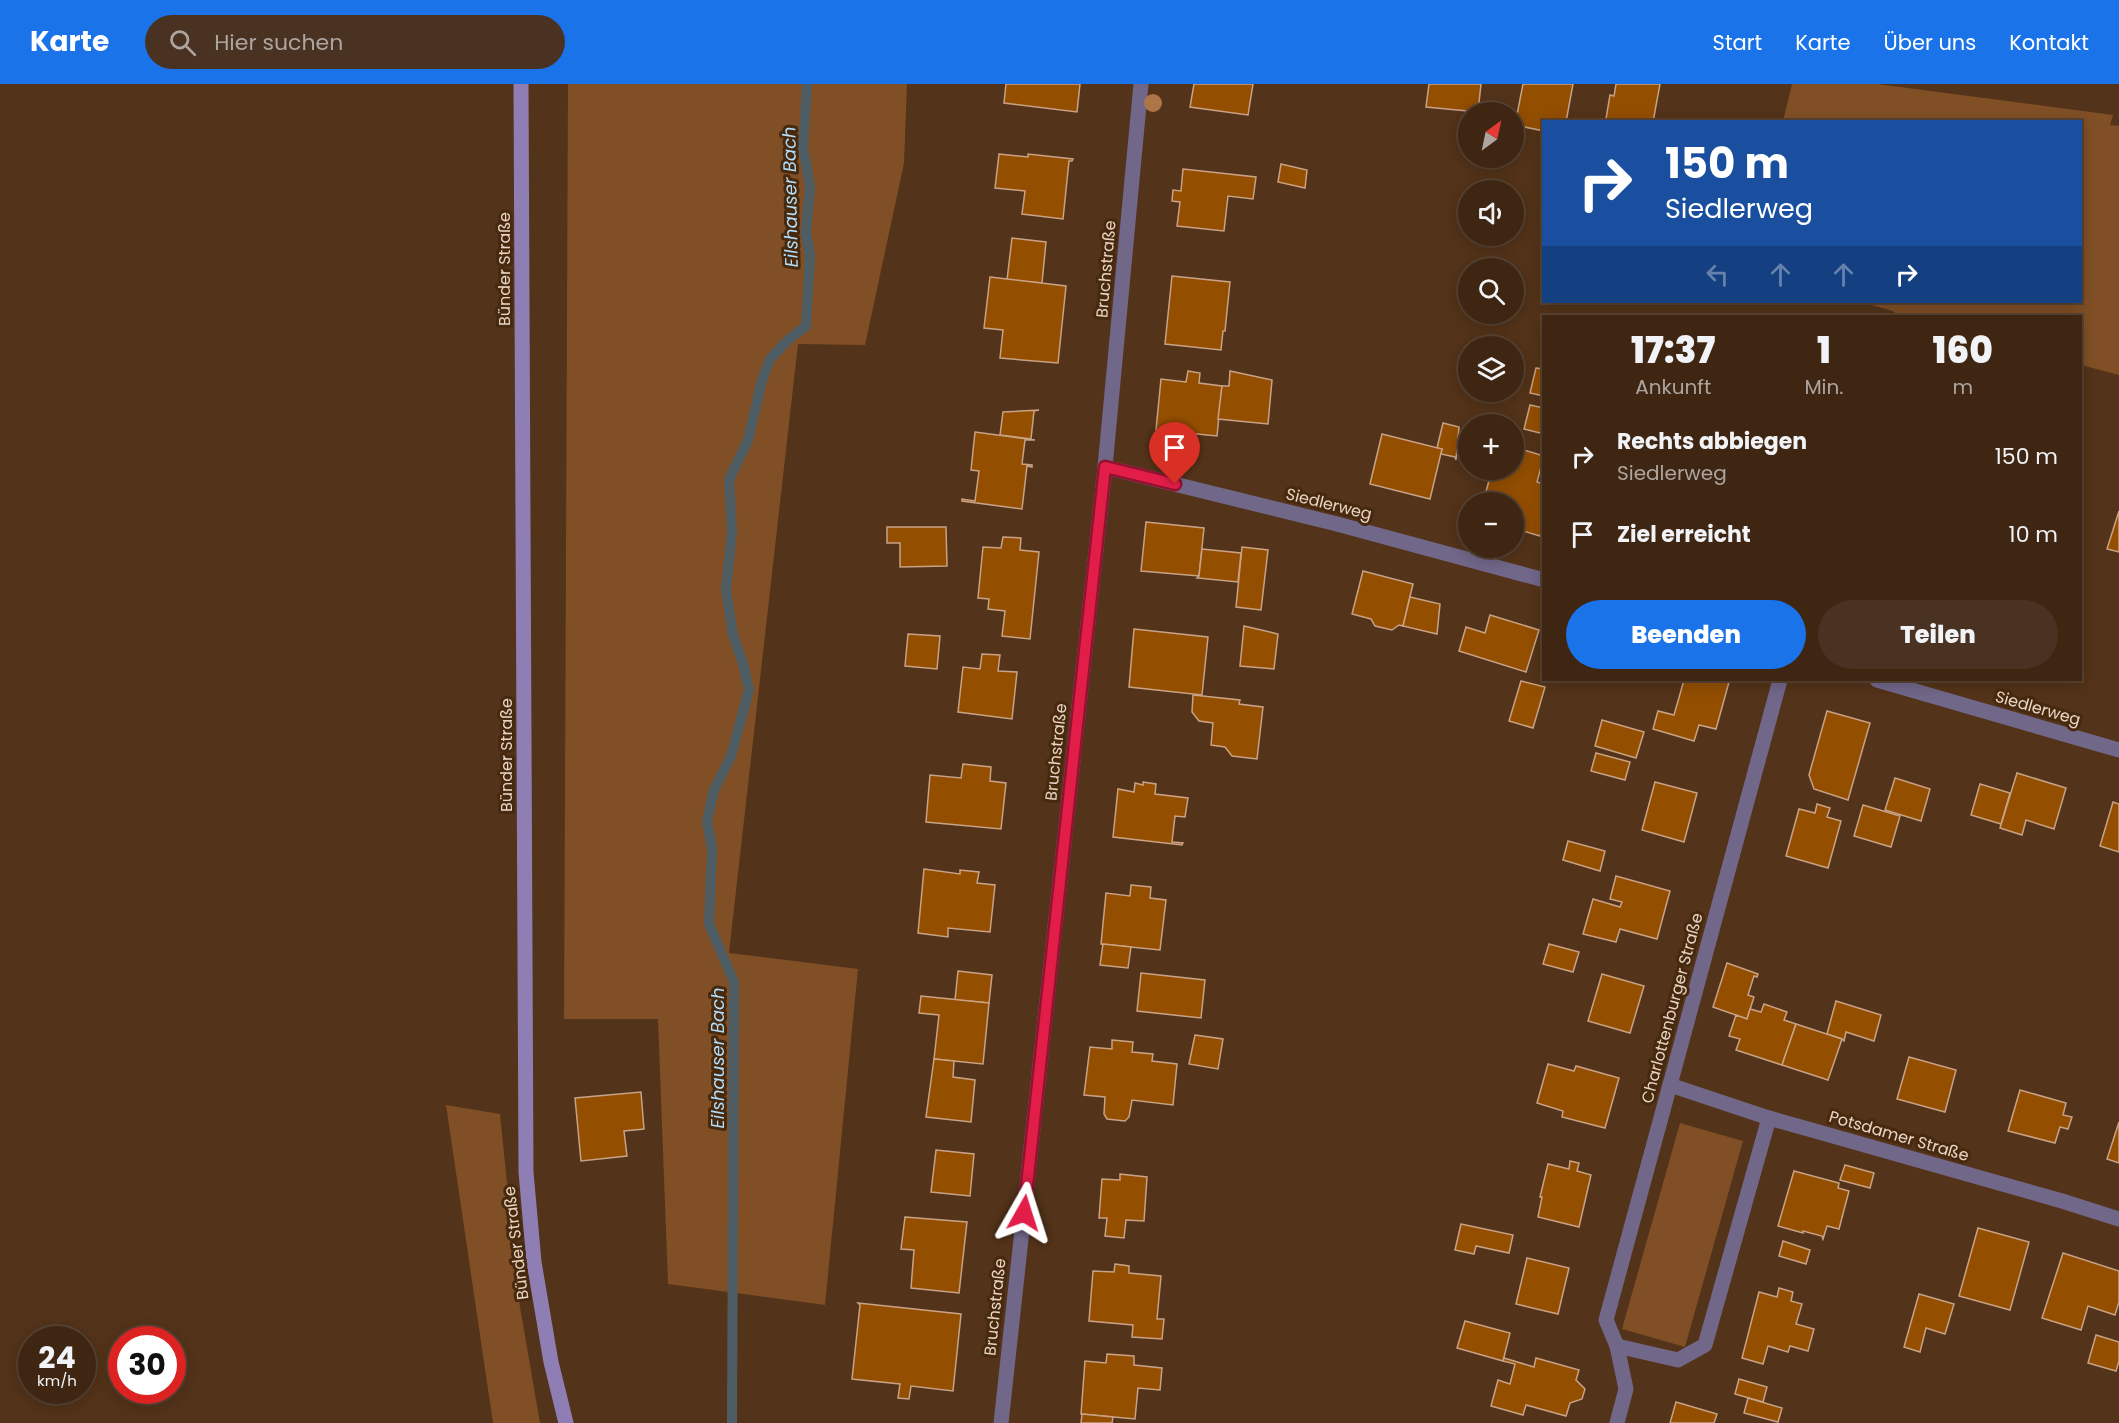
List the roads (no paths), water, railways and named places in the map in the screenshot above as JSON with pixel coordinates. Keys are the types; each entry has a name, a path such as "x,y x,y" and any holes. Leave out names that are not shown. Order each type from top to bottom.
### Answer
{"main road":[{"name":"Bünder Straße","path":"521,84 526,1172 536,1273 551,1362 566,1423"}],"street":[{"name":"Bruchstraße","path":"1001,1423 1105,467 1141,84"},
{"name":"Siedlerweg","path":"1105,467 1337,524 1542,579"},
{"name":"Charlottenburger Straße","path":"1617,1423 1626,1389 1617,1346 1606,1320 1780,681"},
{"name":"Siedlerweg","path":"1880,681 2119,750"},
{"name":"Potsdamer Straße","path":"1670,1085 1769,1118 2050,1197 2119,1219"},
{"path":"1617,1346 1678,1360 1706,1345 1769,1118"}],"waterway":[{"name":"Eilshauser Bach","path":"732,1423 734,982 709,924 712,849 707,821 714,790 731,756 749,690 733,635 726,590 732,532 729,480 748,440 762,380 770,359 788,340 806,326 810,255 806,233 810,187 803,147 807,84"}]}
